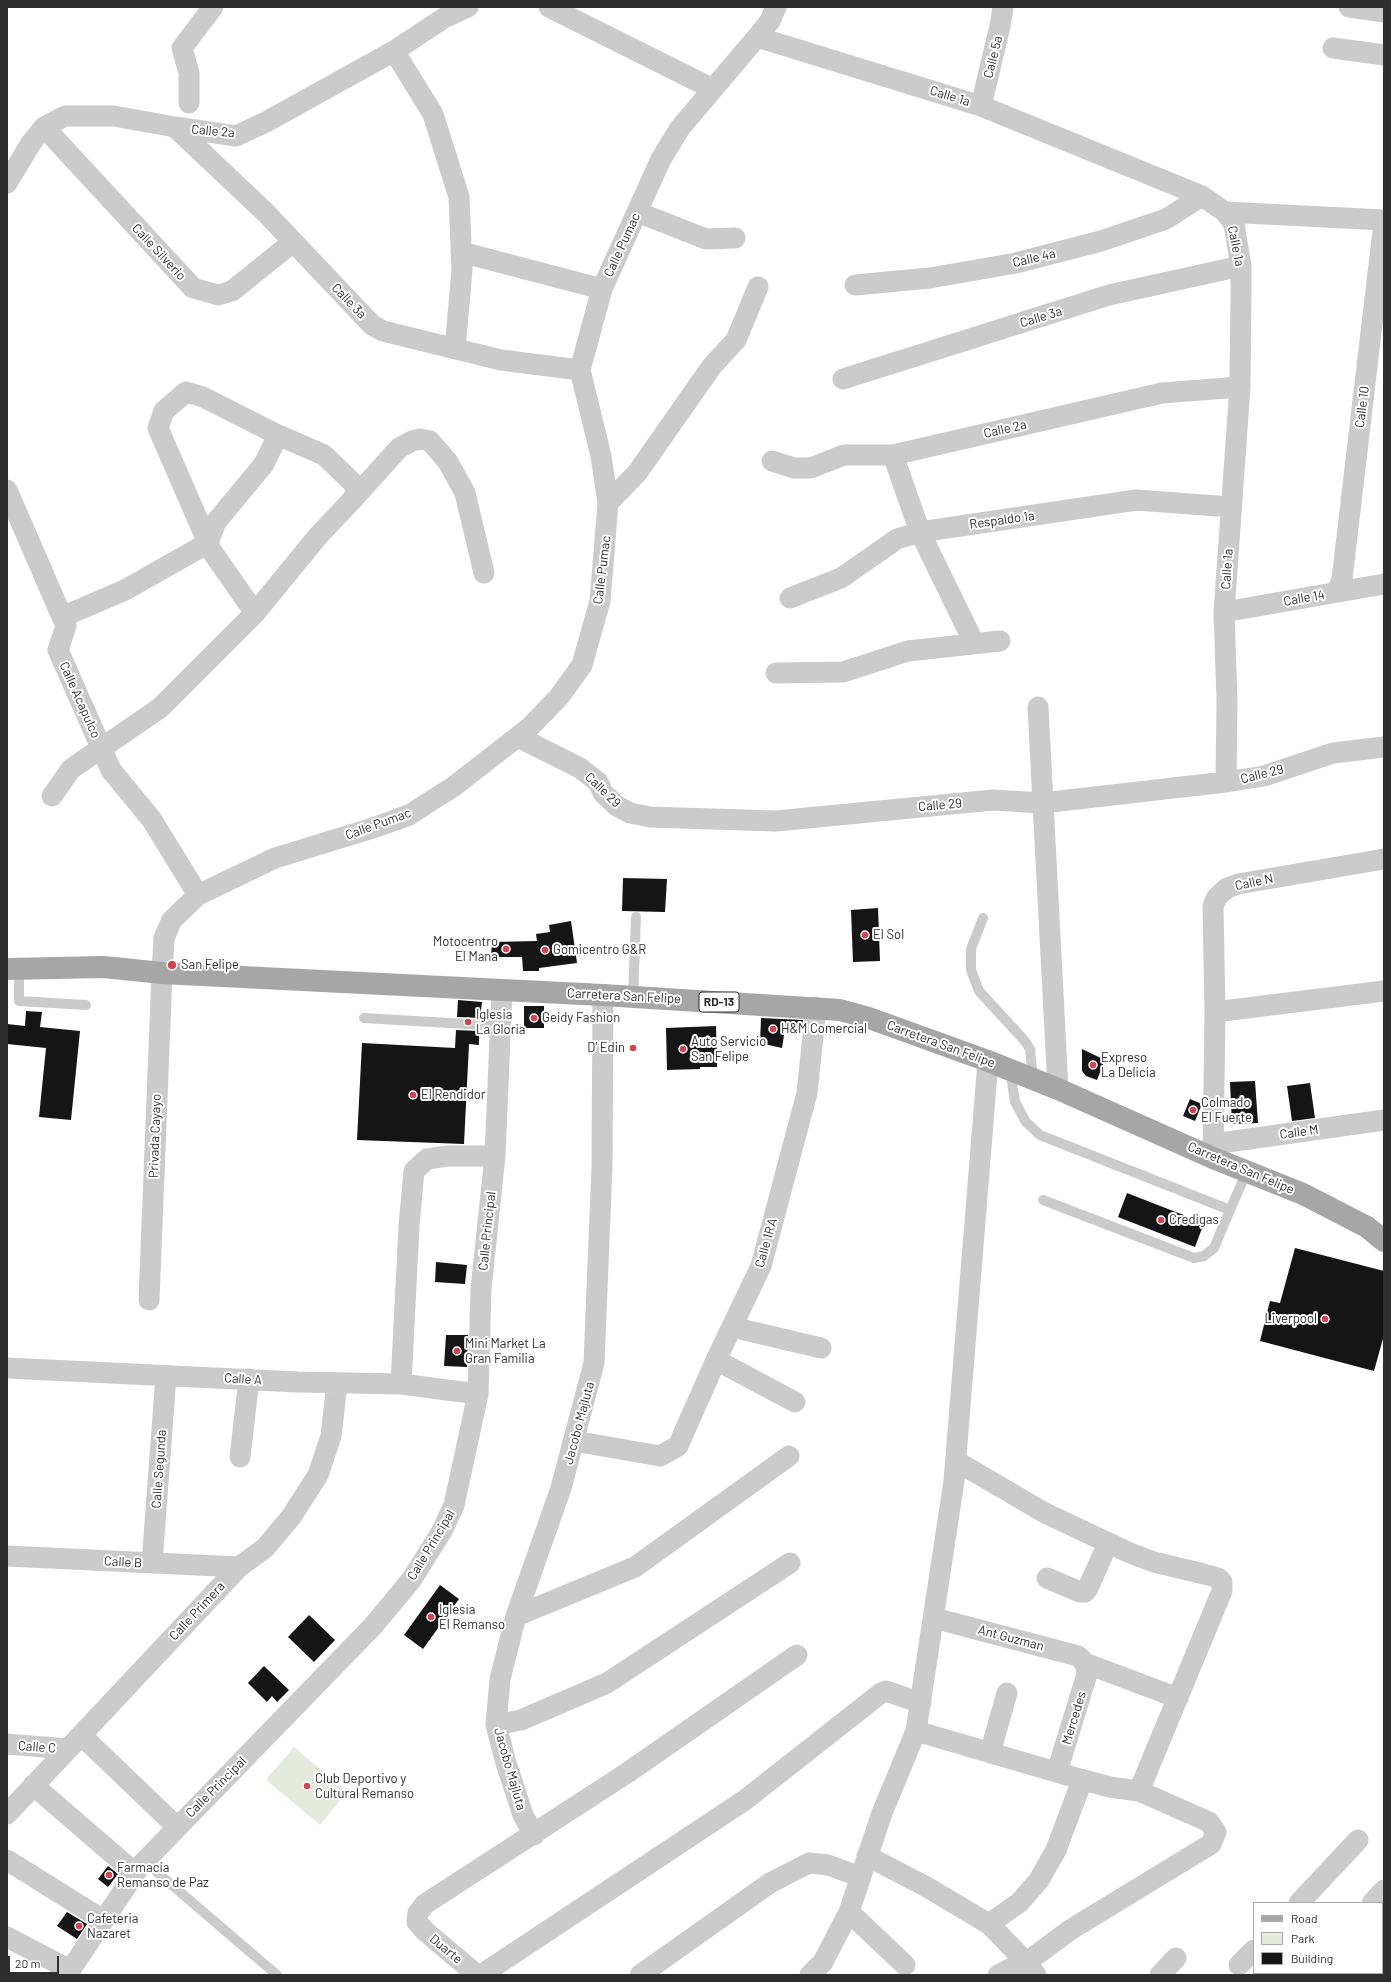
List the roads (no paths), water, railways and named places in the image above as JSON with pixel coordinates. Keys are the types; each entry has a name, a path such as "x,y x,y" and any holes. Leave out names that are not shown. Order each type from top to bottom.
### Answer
{"main road":[{"name":"Carretera San Felipe","path":"13,969 104,967 162,973 603,995 816,1007 840,1010 869,1018 988,1060 1213,1151 1247,1171 1317,1202 1367,1227 1384,1241"}],"street":[{"path":"189,103 189,73 182,48 213,7"},
{"name":"Calle 2a","path":"7,183 31,143 44,128 65,116 114,116 236,136 266,122 394,50 444,18 468,7"},
{"path":"549,7 713,89"},
{"name":"Calle Pumac","path":"162,973 164,938 172,920 198,895 276,858 372,828 408,815 453,787 518,737 559,698 582,665 600,600 608,503 601,456 580,370 602,289 661,159 680,128 770,21 776,7"},
{"name":"Calle 5a","path":"981,106 1003,7"},
{"path":"1349,7 1384,12"},
{"name":"Calle 1a","path":"757,37 981,106 1202,196 1225,212 1234,224 1241,266 1240,387 1224,612 1227,700 1226,782"},
{"path":"1333,48 1384,55"},
{"path":"394,50 433,114 459,197 462,270 455,349"},
{"name":"Calle 3a","path":"175,127 266,213 372,325 383,331 502,360 580,370"},
{"name":"Calle Silverio","path":"44,128 193,288 218,295 232,291 293,242"},
{"name":"Calle 4a","path":"855,285 930,278 1016,263 1101,241 1166,219 1202,196"},
{"path":"637,212 706,239 735,238"},
{"path":"1225,212 1384,221"},
{"name":"Calle 10","path":"1337,592 1342,579 1377,344 1384,221"},
{"path":"461,252 602,289"},
{"name":"Calle 3a","path":"843,378 1109,295 1241,266"},
{"path":"608,503 637,474 712,366 736,340 758,287"},
{"name":"Calle 2a","path":"772,461 794,468 811,468 844,455 893,455 1162,393 1240,387"},
{"path":"255,613 208,543 158,428 164,411 186,392 204,397 278,435 324,455 356,486 354,498"},
{"path":"62,617 125,590 208,543 216,522 264,464 278,435"},
{"path":"52,796 71,769 160,708 255,613 318,536 399,448 412,441 420,439 430,441 448,462 465,493 484,573"},
{"path":"893,455 920,532 974,643"},
{"name":"Calle Acapulco","path":"7,490 66,626 58,650 111,770 152,820 198,895"},
{"name":"Respaldo 1a","path":"790,598 841,578 897,538 920,532 1136,500 1231,507"},
{"name":"Calle 14","path":"1224,612 1384,584"},
{"path":"776,672 842,672 908,651 1000,641"},
{"path":"1038,707 1058,1089"},
{"name":"Calle 29","path":"518,737 580,768 598,782 603,793 616,806 630,813 650,817 776,821 993,800 1042,803 1226,782 1264,776 1333,753 1384,747"},
{"name":"Calle N","path":"1213,1151 1215,1012 1213,906 1222,892 1238,884 1384,859"},
{"name":"Privada Cayayo","path":"149,1300 162,973"},
{"name":"Calle Principal","path":"73,1971 103,1920 140,1867 367,1632 412,1579 442,1531 454,1505 478,1394 481,1289 495,1156 502,990"},
{"path":"1215,1012 1384,990"},
{"name":"Jacobo Majluta","path":"534,1835 523,1815 506,1763 496,1725 500,1679 516,1616 562,1488 594,1363 602,1166 603,995"},
{"name":"Calle 1RA","path":"574,1441 660,1456 678,1446 716,1360 761,1266 807,1093 816,1007"},
{"path":"810,1975 823,1962 849,1912 882,1813 916,1731 934,1618 956,1461 988,1060"},
{"name":"Calle M","path":"1213,1151 1384,1120"},
{"path":"401,1384 409,1226 414,1171 427,1159 447,1156 495,1156"},
{"path":"732,1327 821,1348"},
{"path":"716,1360 795,1402"},
{"name":"Calle A","path":"7,1368 337,1383 401,1384 478,1394"},
{"name":"Calle Segunda","path":"152,1563 166,1376"},
{"path":"240,1458 249,1379"},
{"name":"Calle Primera","path":"7,1814 239,1567 265,1548 291,1516 318,1475 331,1436 337,1383"},
{"path":"516,1616 635,1567 789,1456"},
{"path":"956,1461 1045,1513 1108,1543 1154,1562 1218,1578 1222,1582 1222,1591 1139,1791"},
{"path":"1047,1578 1080,1592 1085,1592 1108,1543"},
{"name":"Calle B","path":"7,1556 239,1567"},
{"path":"496,1725 521,1720 607,1683 790,1563"},
{"name":"Ant Guzman","path":"934,1618 1078,1656 1085,1663 1178,1698"},
{"path":"534,1835 628,1773 797,1655"},
{"name":"Mercedes","path":"1057,1772 1087,1674 1085,1663"},
{"path":"481,1975 745,1800 881,1693 886,1691 921,1703"},
{"path":"990,1753 1007,1693"},
{"path":"916,1731 1080,1779 1110,1787 1139,1791 1208,1822 1216,1832 1211,1844 1070,1930 1035,1956 1030,1968"},
{"path":"74,1742 177,1827"},
{"name":"Calle C","path":"7,1744 74,1742"},
{"path":"989,1924 1020,1902 1039,1880 1056,1850 1080,1786 1080,1779"},
{"path":"33,1785 140,1867"},
{"name":"Duarte","path":"477,1975 425,1931 417,1922 418,1913 425,1904 534,1835"},
{"path":"1300,1902 1358,1840"},
{"path":"867,1856 924,1886 989,1924 1030,1968"},
{"path":"7,1860 103,1920"},
{"path":"640,1975 770,1883 809,1863 828,1865 861,1877"},
{"path":"1373,1902 1384,1890"},
{"path":"849,1912 905,1965"},
{"path":"7,1937 73,1971"},
{"path":"1239,1965 1253,1951"},
{"path":"1160,1975 1176,1958"},
{"path":"998,1975 1030,1968"}],"lane":[{"path":"633,997 636,917"},
{"path":"983,918 972,949 971,970 979,991 1024,1040 1030,1049 1033,1079"},
{"path":"13,969 19,1001 86,1005"},
{"path":"364,1018 500,1026"},
{"path":"1010,1070 1015,1102 1026,1122 1040,1135 1230,1210"},
{"path":"1043,1200 1194,1258 1204,1256 1214,1248 1247,1171"},
{"path":"140,1867 277,1975"}],"place":[{"name":"El Sol","path":"865,935"},
{"name":"Motocentro El Mana","path":"506,949"},
{"name":"Gomicentro G&R","path":"545,950"},
{"name":"San Felipe","path":"172,965"},
{"name":"Geidy Fashion","path":"534,1018"},
{"name":"Iglesia La Gloria","path":"468,1022"},
{"name":"H&M Comercial","path":"773,1029"},
{"name":"D' Edin","path":"633,1048"},
{"name":"Auto Servicio San Felipe","path":"683,1049"},
{"name":"Expreso La Delicia","path":"1093,1065"},
{"name":"El Rendidor","path":"413,1095"},
{"name":"Colmado El Fuerte","path":"1193,1110"},
{"name":"Credigas","path":"1161,1220"},
{"name":"Liverpool","path":"1325,1319"},
{"name":"Mini Market La Gran Familia","path":"457,1351"},
{"name":"Iglesia El Remanso","path":"431,1617"},
{"name":"Club Deportivo y Cultural Remanso","path":"307,1786"},
{"name":"Farmacia Remanso de Paz","path":"109,1875"},
{"name":"Cafeteria Nazaret","path":"79,1926"}]}
